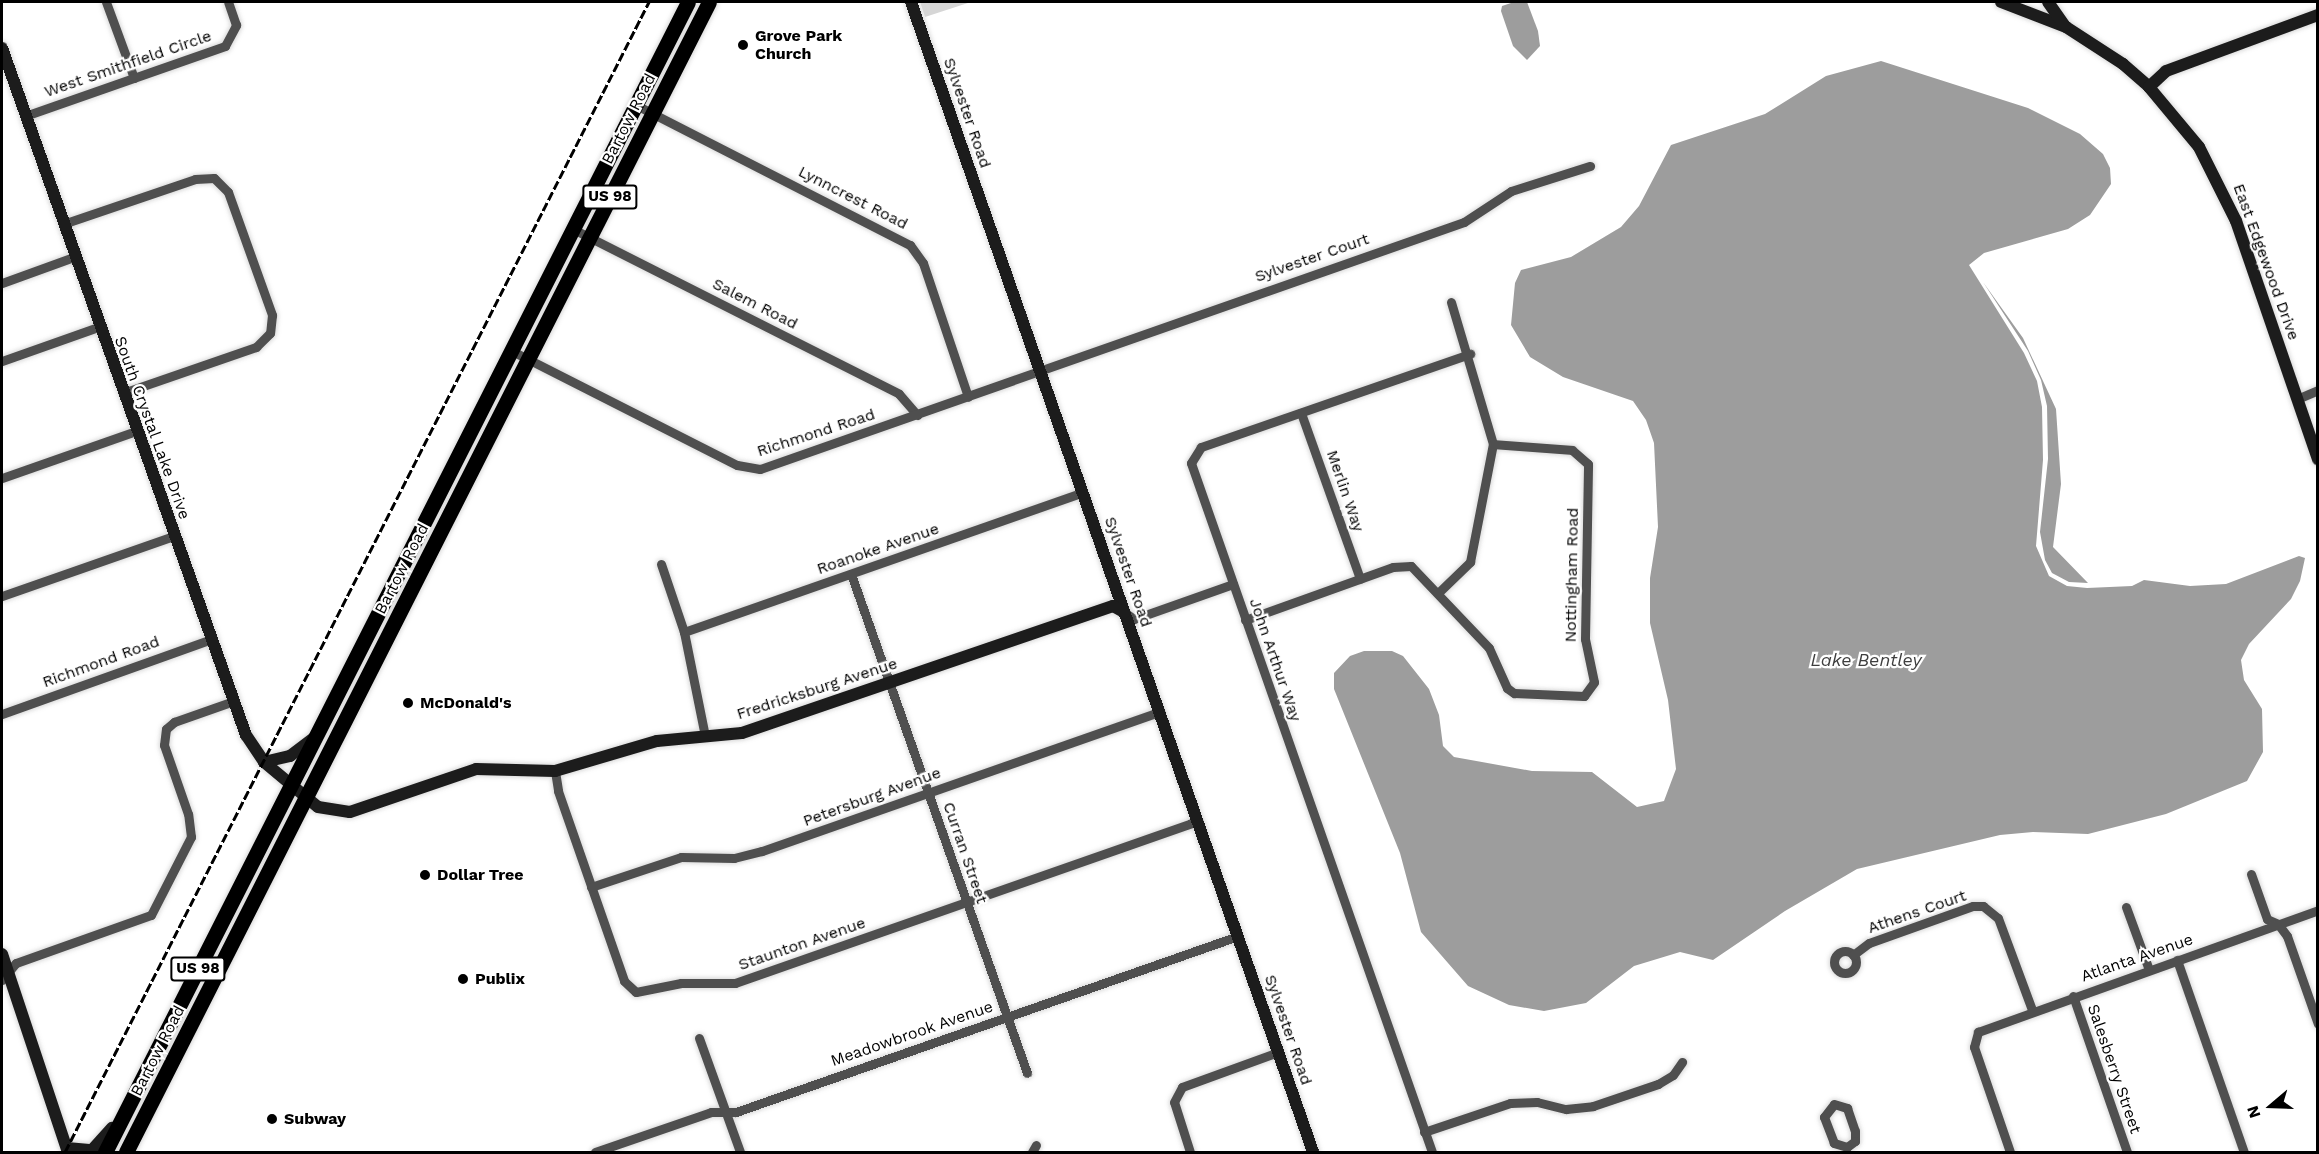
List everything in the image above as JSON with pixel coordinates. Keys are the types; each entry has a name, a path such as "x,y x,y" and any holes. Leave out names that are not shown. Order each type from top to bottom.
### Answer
{"main road":[{"name":"Bartow Road","path":"105,1152 688,2"},
{"name":"Bartow Road","path":"126,1152 709,2"},
{"path":"221,966 219,951 234,916 236,894"}],"street":[{"path":"106,2 134,78"},
{"name":"West Smithfield Circle","path":"26,116 225,46 235,32 228,2"},
{"name":"Sylvester Road","path":"911,2 1313,1152"},
{"name":"East Edgewood Drive","path":"2008,2 2093,41 2149,87 2199,147 2222,189 2318,459"},
{"path":"2048,2 2066,27"},
{"path":"2149,87 2166,71 2318,15"},
{"name":"South Crystal Lake Drive","path":"2,48 98,327 251,744 264,762 306,799"},
{"name":"Lynncrest Road","path":"636,105 910,245 923,263 968,397"},
{"name":"Sylvester Court","path":"1040,371 1464,222 1511,191 1590,166"},
{"path":"63,224 195,179 214,178 223,184 236,214 272,315 270,333 256,347 123,393"},
{"name":"Salem Road","path":"573,230 899,394 916,415"},
{"path":"2,284 74,257"},
{"path":"1438,593 1470,562 1494,444 1470,354 1451,302"},
{"path":"2,361 98,327"},
{"name":"Richmond Road","path":"512,351 748,469 776,465 1040,371"},
{"name":"John Arthur Way","path":"1432,1152 1191,463 1201,447 1470,354"},
{"path":"2297,399 2318,390"},
{"name":"Merlin Way","path":"1301,413 1360,579"},
{"path":"2,478 136,431"},
{"name":"Nottingham Road","path":"1245,620 1393,567 1411,566 1489,648 1507,688 1514,693 1576,697 1591,690 1594,674 1585,639 1588,464 1572,450 1494,444"},
{"name":"Roanoke Avenue","path":"684,632 1082,493"},
{"path":"2,596 173,536"},
{"path":"661,564 684,632 705,736"},
{"name":"Curran Street","path":"851,574 1027,1074"},
{"path":"1124,612 1134,619 1233,584"},
{"name":"Fredricksburg Avenue","path":"306,799 340,813 476,770 555,771 642,744 768,726 1113,606 1124,612"},
{"name":"Richmond Road","path":"2,714 211,639"},
{"path":"5,977 16,963 151,915 191,837 188,814 164,745 166,729 174,722 234,701"},
{"name":"Petersburg Avenue","path":"591,887 681,857 748,856 1160,712"},
{"path":"264,762 290,756 315,737"},
{"name":"Staunton Avenue","path":"555,771 558,791 624,981 629,988 645,992 681,983 735,983 1198,821"},
{"path":"2251,874 2267,919 2278,924 2286,936 2318,1024"},
{"name":"Athens Court","path":"1853,955 1869,943 1973,906 1983,906 1998,918 2032,1010"},
{"path":"2126,907 2149,970"},
{"name":"Atlanta Avenue","path":"2010,1152 1974,1042 1978,1032 2032,1010 2318,910"},
{"name":"Meadowbrook Avenue","path":"595,1152 724,1110 736,1112 1238,936"},
{"path":"2,954 5,977 68,1150 92,1150 125,1114"},
{"path":"2177,960 2244,1152"},
{"name":"Salesberry Street","path":"2073,996 2127,1152"},
{"path":"699,1038 740,1152"},
{"path":"1190,1152 1174,1102 1182,1087 1278,1052"},
{"path":"1424,1132 1510,1103 1538,1102 1566,1108 1593,1106 1658,1084 1673,1076 1682,1062"},
{"path":"1834,1104 1847,1108 1855,1131 1855,1141 1847,1150 1834,1143 1824,1117 1834,1104"}],"shaded area":[{"path":"920,2 971,2 925,17"}],"water":[{"path":"1514,2 1527,2 1538,31 1540,46 1527,60 1513,46 1501,11 1502,6"},
{"name":"Lake Bentley","path":"1881,61 2028,108 2080,134 2103,154 2110,168 2111,184 2090,215 2068,229 1984,253 1969,265 2024,353 2037,381 2042,407 2043,460 2036,546 2049,576 2067,586 2087,588 2132,586 2144,580 2190,586 2226,584 2299,556 2305,558 2300,581 2291,599 2249,644 2241,660 2244,680 2262,709 2263,752 2247,781 2166,814 2088,834 2033,832 2000,835 1857,869 1785,911 1713,960 1680,952 1634,966 1586,1003 1544,1011 1509,1005 1468,986 1421,932 1400,853 1334,689 1334,673 1350,656 1364,651 1392,651 1403,656 1429,689 1439,715 1443,746 1454,757 1532,771 1592,772 1637,807 1664,801 1676,769 1668,700 1650,623 1650,578 1658,527 1654,443 1646,420 1633,401 1563,377 1530,357 1511,325 1515,283 1521,270 1571,257 1621,227 1639,206 1671,145 1765,114 1826,76"},
{"path":"1983,282 2023,338 2056,409 2061,484 2053,547 2088,583 2069,582 2052,573 2045,560 2040,532 2048,459 2047,406 2041,380 2028,351"}],"railway":[{"path":"65,1152 649,2"}],"place":[{"name":"Grove Park Church","path":"743,45"},
{"name":"McDonald's","path":"408,703"},
{"name":"Dollar Tree","path":"425,875"},
{"name":"Publix","path":"463,979"},
{"name":"Subway","path":"272,1119"}]}
